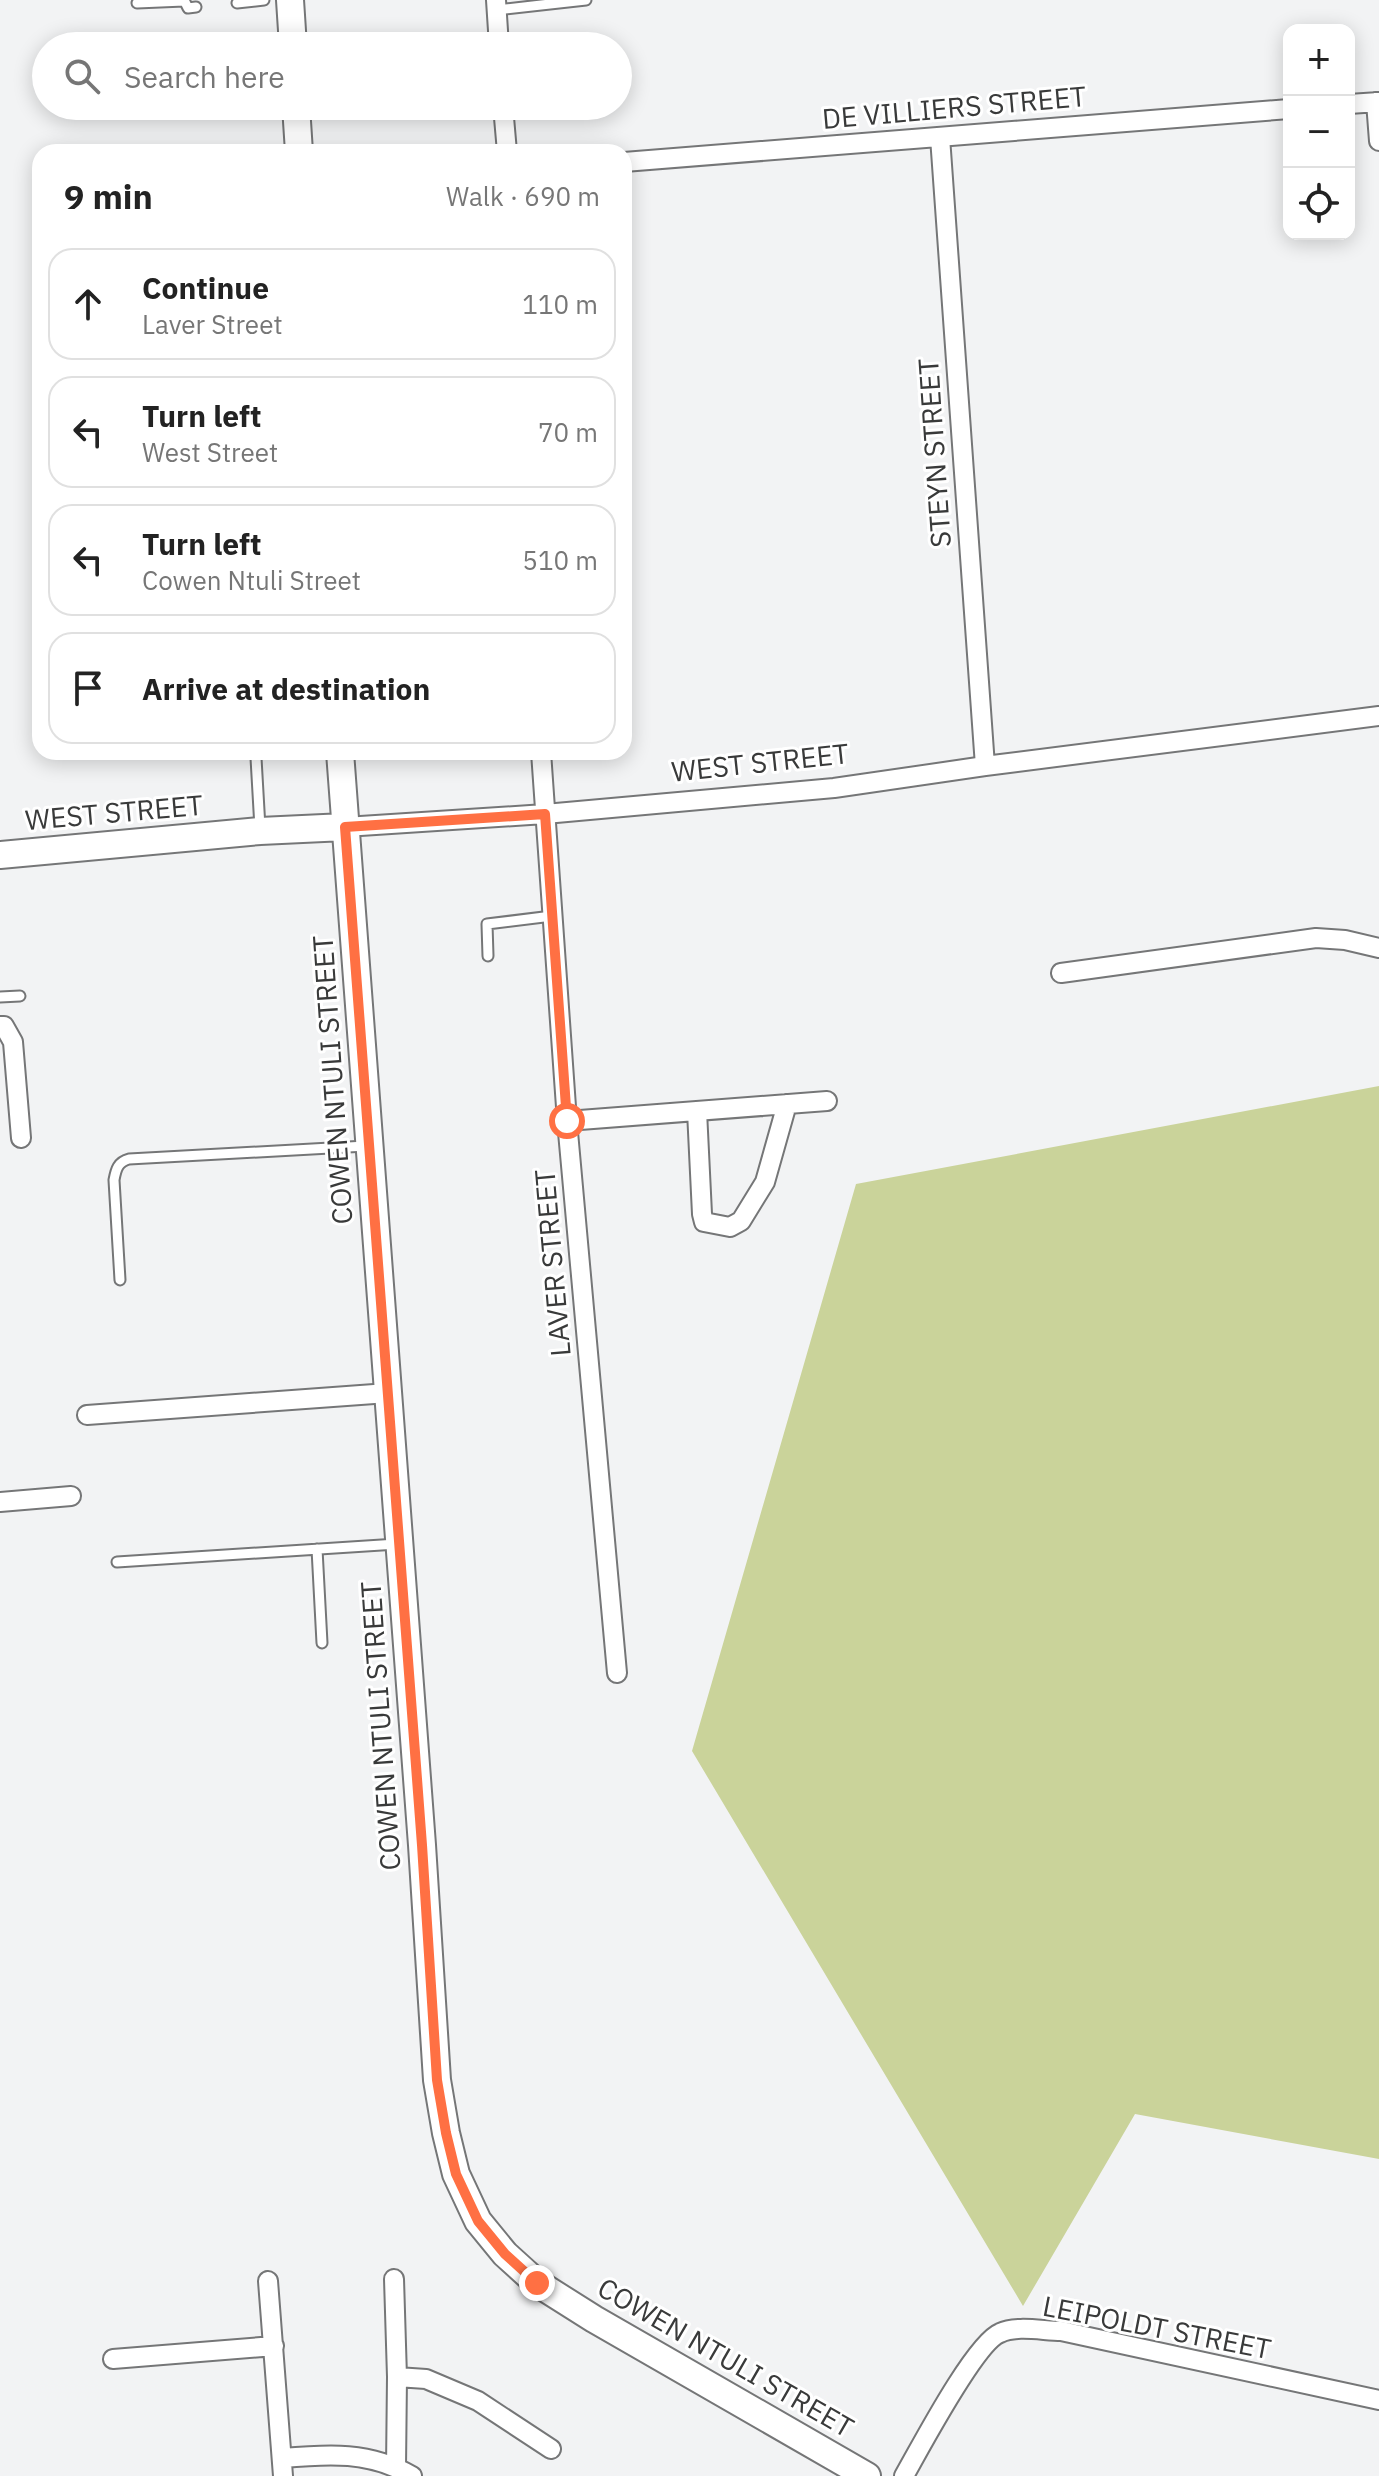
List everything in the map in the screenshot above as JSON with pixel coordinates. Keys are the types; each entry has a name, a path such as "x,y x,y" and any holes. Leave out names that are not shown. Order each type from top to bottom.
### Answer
{"street":[{"path":"290,0 292,32"},
{"path":"496,5 498,32"},
{"path":"1355,104 1378,102 1379,141"},
{"name":"DE VILLIERS STREET","path":"632,161 1283,109"},
{"path":"297,120 298,144"},
{"path":"504,120 506,144"},
{"name":"STEYN STREET","path":"940,137 985,766"},
{"name":"WEST STREET","path":"0,855 260,831 545,814 834,788 1379,716"},
{"name":"COWEN NTULI STREET","path":"341,760 437,2080 456,2174 478,2221 505,2254 537,2283 867,2476"},
{"name":"LAVER STREET","path":"542,760 567,1121 617,1673"},
{"path":"1061,973 1316,938 1345,940 1379,948"},
{"path":"0,1026 4,1026 13,1042 21,1138"},
{"path":"567,1121 827,1101"},
{"path":"697,1111 704,1222 730,1227 741,1221 765,1182 787,1104"},
{"path":"87,1415 388,1393"},
{"path":"0,1502 71,1496"},
{"path":"268,2281 282,2467 331,2454 360,2456 404,2471 394,2279"},
{"name":"LEIPOLDT STREET","path":"904,2476 971,2362 999,2333 1015,2330 1061,2331 1379,2400"},
{"path":"113,2359 274,2346"},
{"path":"397,2377 426,2379 478,2401 551,2449"}],"lane":[{"path":"237,3 264,0"},
{"path":"496,5 586,0"},
{"path":"137,3 184,1 188,8 196,7"},
{"path":"256,760 260,831"},
{"path":"488,956 487,924 552,916"},
{"path":"0,997 20,996"},
{"path":"120,1280 114,1180 116,1168 122,1161 369,1146"},
{"path":"117,1562 399,1544"},
{"path":"317,1549 322,1643"}],"green space":[{"path":"1379,1086 1379,2159 1135,2114 1023,2306 692,1751 856,1184"}],"route":[{"path":"537,2283 505,2254 478,2221 456,2174 437,2080 345,827 545,814 567,1121"}]}
